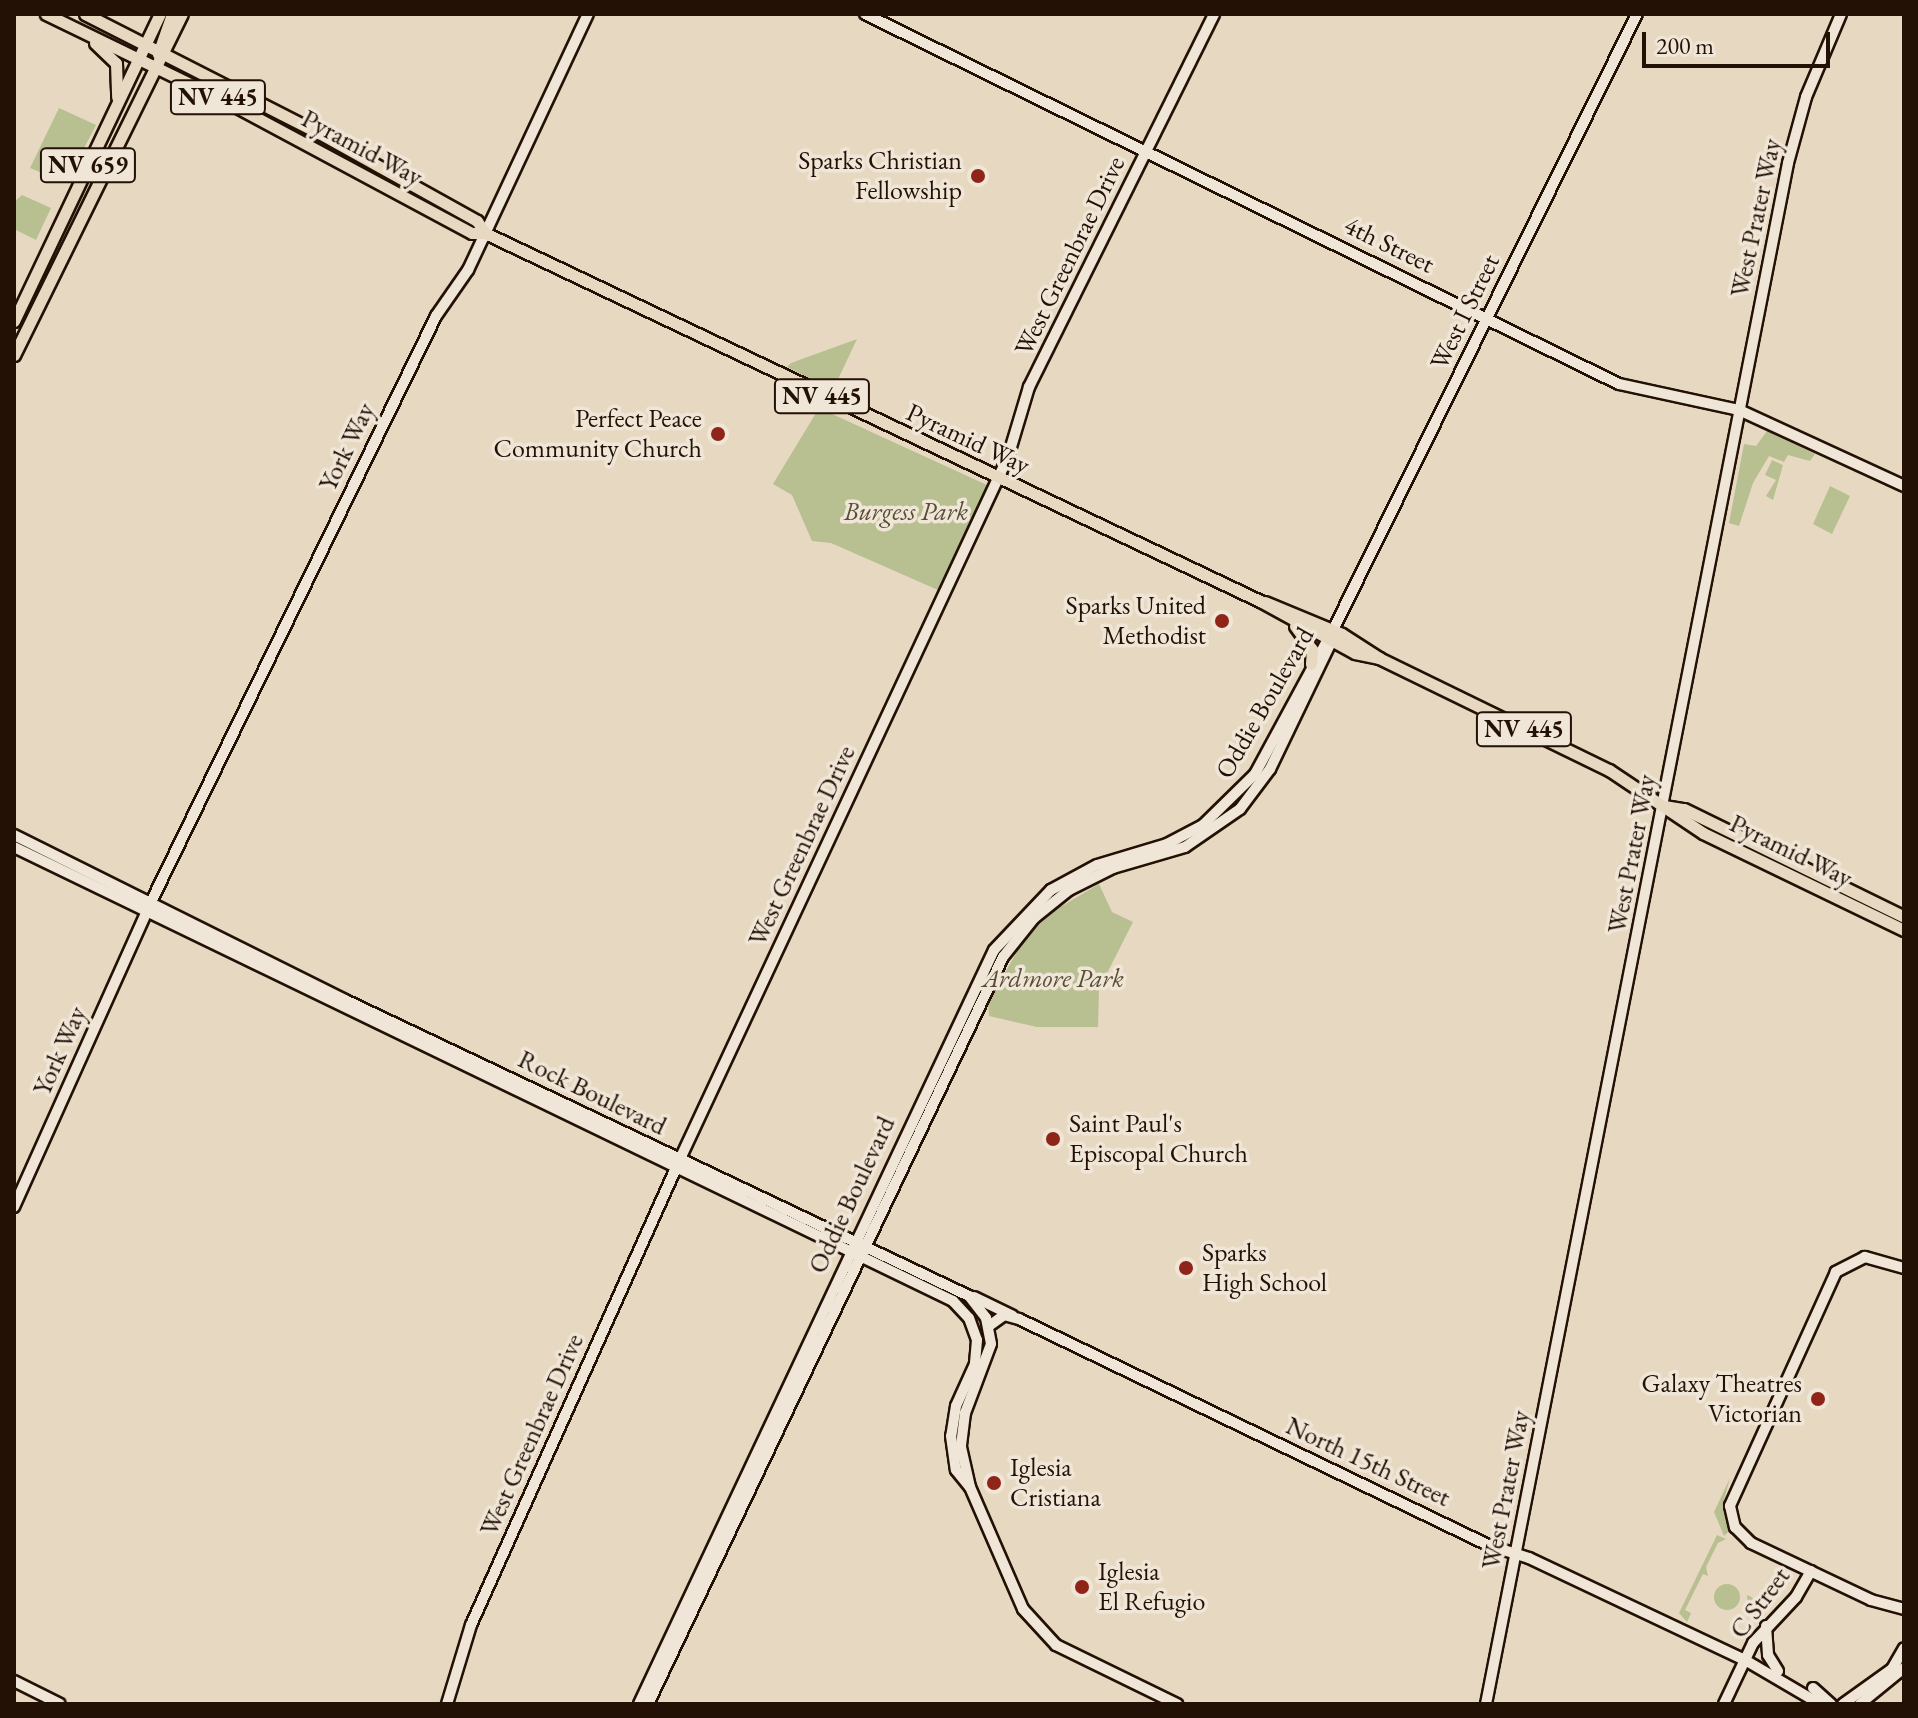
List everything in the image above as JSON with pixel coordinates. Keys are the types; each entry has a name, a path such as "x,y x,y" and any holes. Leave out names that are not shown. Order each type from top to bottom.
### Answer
{"main road":[{"name":"Pyramid Way","path":"46,14 138,60 158,66 472,233 485,233 1330,637"},
{"name":"Pyramid Way","path":"85,14 477,221 485,233"},
{"name":"NV 659","path":"14,321 160,14"},
{"path":"161,52 172,14"},
{"name":"NV 659","path":"14,355 182,14"},
{"path":"83,32 116,63 119,80 115,109"},
{"path":"24,299 21,325 25,334"},
{"name":"Pyramid Way","path":"1260,601 1289,620 1379,658 1609,770 1703,833 1904,930"},
{"path":"1289,620 1310,645 1311,664"},
{"name":"Pyramid Way","path":"1664,806 1684,809 1904,917"}],"street":[{"name":"York Way","path":"14,1207 148,907 436,316 485,233 588,14"},
{"name":"4th Street","path":"865,14 1619,384 1739,410 1904,486"},
{"name":"West Greenbrae Drive","path":"447,1704 471,1625 678,1164 998,477 1029,387 1214,14"},
{"name":"West I Street","path":"1330,637 1637,14"},
{"name":"West Prater Way","path":"1486,1704 1792,146 1814,75 1840,16"},
{"name":"Oddie Boulevard","path":"648,1704 1003,937 1066,880 1109,860 1177,840 1221,812 1255,774 1311,664 1330,637"},
{"name":"Oddie Boulevard","path":"639,1704 857,1249 1012,943 1045,908 1076,886 1185,847 1240,809 1270,769 1330,637"},
{"name":"Rock Boulevard","path":"14,835 148,907"},
{"name":"Rock Boulevard","path":"14,847 148,907 857,1249 953,1301 975,1331"},
{"name":"Rock Boulevard","path":"857,1249 962,1292 989,1326"},
{"path":"1904,1271 1879,1262 1856,1264 1840,1275 1824,1298 1730,1506 1731,1521 1746,1540 1904,1609"},
{"name":"North 15th Street","path":"962,1292 1745,1660 1820,1704"},
{"path":"970,1487 956,1470 951,1436 956,1406 975,1364 975,1331 1019,1319"},
{"path":"989,1326 988,1361 962,1429 970,1487 1023,1609 1046,1638 1177,1704"},
{"name":"C Street","path":"1724,1704 1766,1626 1796,1597 1811,1571"},
{"path":"1766,1626 1768,1655 1778,1671"},
{"path":"1843,1704 1892,1669 1904,1648"},
{"name":"North 15th Street","path":"1745,1660 1813,1688 1831,1704"},
{"path":"1860,1704 1904,1668"},
{"path":"14,1681 60,1704"}],"green space":[{"path":"59,108 96,125 66,183 30,168"},
{"path":"22,195 51,208 36,240 14,229 14,202"},
{"path":"857,339 833,390 787,367 791,363"},
{"name":"Burgess Park","path":"819,408 987,485 938,590 831,543 812,541 792,495 773,484"},
{"path":"1767,431 1815,454 1810,461 1788,455 1784,462 1769,456 1753,483 1739,526 1729,523 1744,444 1756,446"},
{"path":"1772,460 1783,465 1773,500 1766,496 1776,480 1765,475"},
{"path":"1830,486 1850,496 1832,534 1813,524"},
{"name":"Ardmore Park","path":"1099,884 1112,912 1133,922 1099,989 1098,1027 1037,1027 989,1016 988,1002 1026,936 1057,909"},
{"path":"1730,1478 1722,1507 1730,1530 1724,1536 1714,1512"},
{"path":"1717,1535 1726,1539 1718,1543 1706,1567 1708,1576 1703,1574 1685,1610 1691,1613 1687,1622 1679,1613"},
{"path":"1727,1584 1736,1588 1740,1597 1736,1606 1727,1610 1718,1606 1714,1597 1718,1588"},
{"path":"1747,1595 1768,1605 1766,1609 1748,1611"}],"place":[{"name":"Sparks Christian Fellowship","path":"978,176"},
{"name":"Perfect Peace Community Church","path":"718,434"},
{"name":"Sparks United Methodist","path":"1222,621"},
{"name":"Saint Paul's Episcopal Church","path":"1053,1139"},
{"name":"Sparks High School","path":"1186,1268"},
{"name":"Galaxy Theatres Victorian","path":"1818,1399"},
{"name":"Iglesia Cristiana","path":"994,1483"},
{"name":"Iglesia El Refugio","path":"1082,1587"}]}
